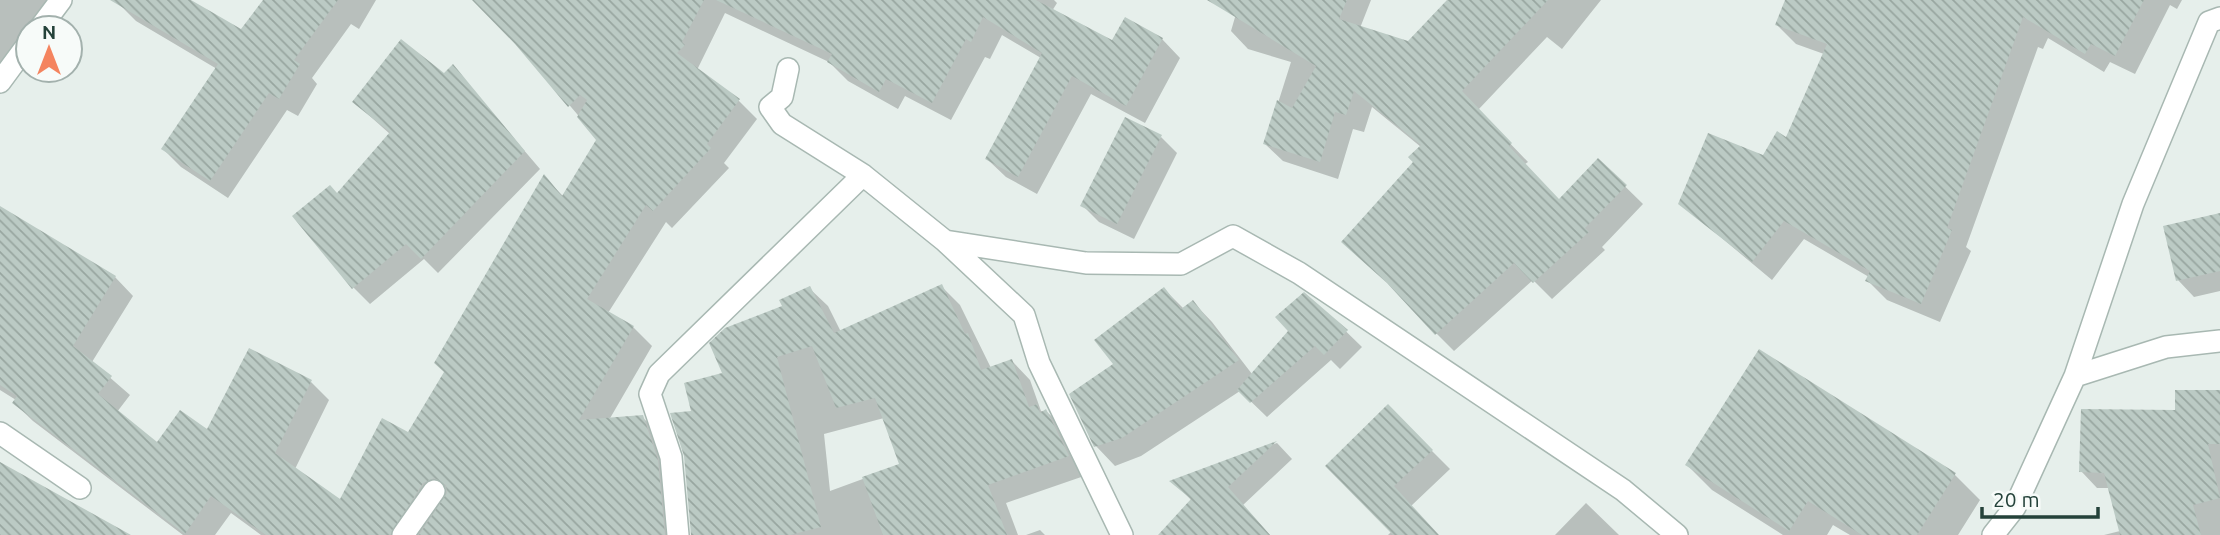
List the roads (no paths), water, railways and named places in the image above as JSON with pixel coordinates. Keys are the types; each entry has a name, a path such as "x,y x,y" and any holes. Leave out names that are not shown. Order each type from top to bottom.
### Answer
{"street":[{"path":"1993,535 2015,507 2075,376 2133,204 2209,22 2220,18"},
{"path":"0,82 14,63"},
{"path":"788,69 782,97 770,107 782,124 863,175 945,241 1024,316 1040,363 1122,535"},
{"path":"678,535 671,457 650,394 659,374 863,175"},
{"path":"945,241 1086,263 1181,264 1233,236 1299,273 1623,490 1677,535"},
{"path":"2075,376 2166,347 2220,341"},
{"path":"0,433 80,488"},
{"path":"403,535 434,491"}]}
